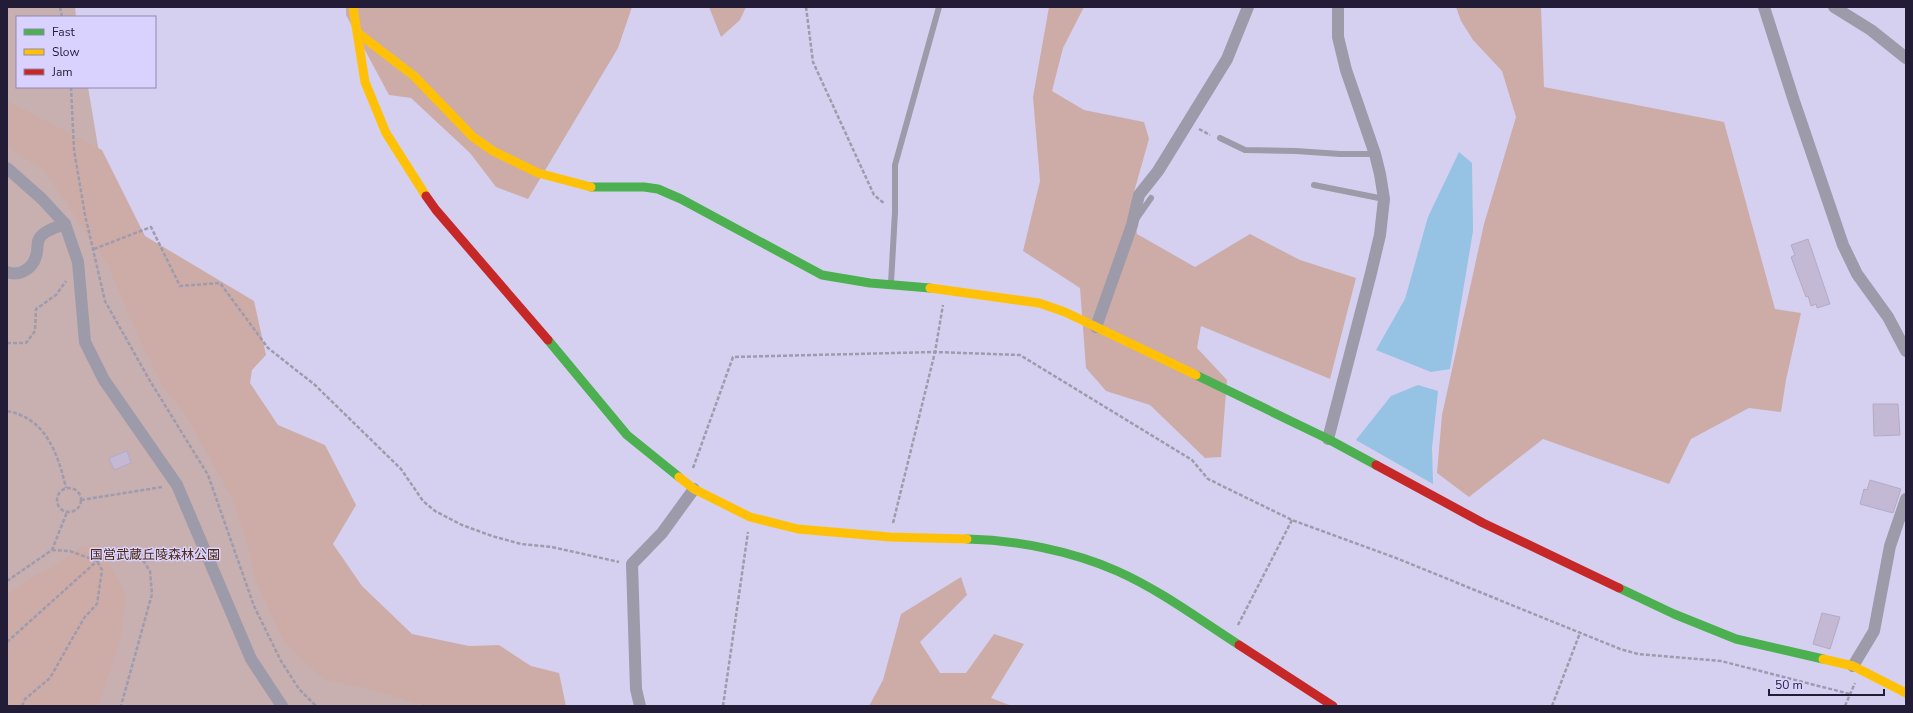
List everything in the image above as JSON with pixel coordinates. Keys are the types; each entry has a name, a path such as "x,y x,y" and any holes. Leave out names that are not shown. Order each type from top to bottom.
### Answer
{"street":[{"path":"353,7 365,82 386,134 436,210 507,291 627,435 691,486 750,517 798,529 890,537 998,540 1076,556 1117,571 1231,640 1332,706"},
{"path":"1096,327 1132,225 1139,195 1158,171 1227,59 1248,7"},
{"path":"1328,439 1380,235 1384,200 1375,154 1346,70 1340,44 1338,7"},
{"path":"1764,7 1843,245 1857,274 1888,317 1906,351"},
{"path":"1834,7 1871,30 1906,58"},
{"path":"358,33 414,76 473,137 493,151 538,174 591,187 644,187 658,189 681,199 822,275 890,285 940,289 1039,303 1065,312 1328,439 1483,522 1674,614 1736,639 1857,668 1906,693"},
{"path":"7,168 42,199 65,224 78,262 86,342 104,380 177,485 251,659 282,706"},
{"path":"7,272 21,273 28,269 37,254 37,241 42,235 65,224"},
{"path":"640,706 636,689 632,564 662,533 691,486"},
{"path":"1857,668 1874,631 1890,546 1906,499"}],"lane":[{"path":"890,285 895,212 894,165 939,7"},
{"path":"1220,138 1245,150 1375,154"},
{"path":"1314,185 1384,200"},
{"path":"1132,225 1151,198"}],"path":[{"path":"806,7 813,62 874,196 895,212"},
{"path":"70,88 74,150 85,215 105,301 154,387 208,475 254,606 277,654 299,690 316,706"},
{"path":"1188,123 1205,133 1220,138"},
{"path":"94,249 151,227 180,286 220,283 268,348 315,385 402,469 423,501 435,511 462,525 492,536 521,544 552,547 600,559 632,564"},
{"path":"7,343 26,343 35,331 36,309 56,295 78,262"},
{"path":"890,537 935,352 943,303 940,289"},
{"path":"691,486 732,357 935,352 1020,355 1192,460 1208,479 1292,520 1396,558 1620,649 1638,654 1721,661 1850,694"},
{"path":"7,411 20,413 43,430 60,461 66,488"},
{"path":"81,500 177,485"},
{"path":"66,488 76,490 81,500 77,509 67,512 62,510 57,501 61,491 66,488"},
{"path":"7,581 52,550 67,512"},
{"path":"723,706 750,517"},
{"path":"1231,640 1292,520"},
{"path":"22,706 25,699 50,678 84,618 98,604 102,570 97,561 70,551 52,550"},
{"path":"7,642 97,561 116,553 137,551 150,571 152,594 121,706"},
{"path":"1552,706 1580,633"},
{"path":"1845,706 1857,668"}],"green space":[{"name":"国営武蔵丘陵森林公園","path":"7,7 75,7 76,16 16,16 16,88 88,88 108,206 337,608 420,706 7,706"}],"shaded area":[{"path":"346,7 632,7 618,48 528,199 496,187 470,153 411,98 389,95 346,15"},
{"path":"709,7 746,7 740,20 721,37"},
{"path":"1049,7 1084,7 1063,48 1052,91 1084,110 1144,122 1149,139 1132,199 1137,234 1195,267 1250,234 1300,260 1356,278 1330,379 1201,326 1197,348 1227,380 1221,457 1205,458 1150,405 1106,391 1086,368 1080,288 1023,251 1040,181 1033,97"},
{"path":"1456,7 1541,7 1544,87 1724,122 1775,309 1801,313 1786,380 1781,412 1749,408 1691,439 1669,484 1543,439 1469,497 1437,473 1442,415 1484,224 1516,117 1502,71 1473,40 1461,21"},
{"path":"7,101 102,150 145,236 254,301 266,355 252,370 250,383 278,425 325,445 356,505 333,544 362,586 412,634 469,646 499,645 531,666 559,673 566,706 424,706 375,691 323,679 284,642 255,579 248,545 233,500 184,412 164,388 140,340 107,264 45,171 7,146"},
{"path":"99,545 126,594 121,636 98,706 7,706 7,593 15,590 35,575 52,568 82,546"},
{"path":"961,577 967,595 920,642 940,673 966,673 994,634 1024,644 991,698 1012,706 869,706 883,680 901,614"}],"water":[{"path":"1459,152 1472,163 1473,231 1450,369 1431,372 1376,350 1405,299 1428,217"},
{"path":"1418,385 1438,391 1432,448 1433,484 1356,440 1391,396"}],"building":[{"path":"1808,239 1830,304 1817,308 1816,304 1811,306 1808,296 1806,297 1791,257 1795,255 1791,245"},
{"path":"1873,404 1898,404 1900,435 1874,436"},
{"path":"127,451 131,463 114,470 109,458"},
{"path":"1870,480 1901,489 1893,513 1860,504 1864,489 1867,490"},
{"path":"1822,613 1840,617 1830,649 1813,644"}],"traffic: fast":[{"path":"591,187 644,187 658,189 681,199 822,275 870,283 930,288"},
{"path":"548,340 627,435 679,477"},
{"path":"1196,375 1328,439 1376,465"},
{"path":"967,539 1024,544 1063,552 1100,564 1149,587 1239,645"},
{"path":"1619,588 1674,614 1736,639 1823,659"}],"traffic: slow":[{"path":"353,7 365,82 386,133 426,196"},
{"path":"358,33 414,76 473,137 493,151 538,173 591,187"},
{"path":"930,288 1039,303 1065,312 1196,375"},
{"path":"679,477 694,489 750,517 798,529 890,537 967,539"},
{"path":"1823,659 1853,666 1906,693"}],"traffic: jam":[{"path":"426,196 436,210 548,340"},
{"path":"1376,465 1483,523 1619,588"},
{"path":"1239,645 1333,706"}]}
